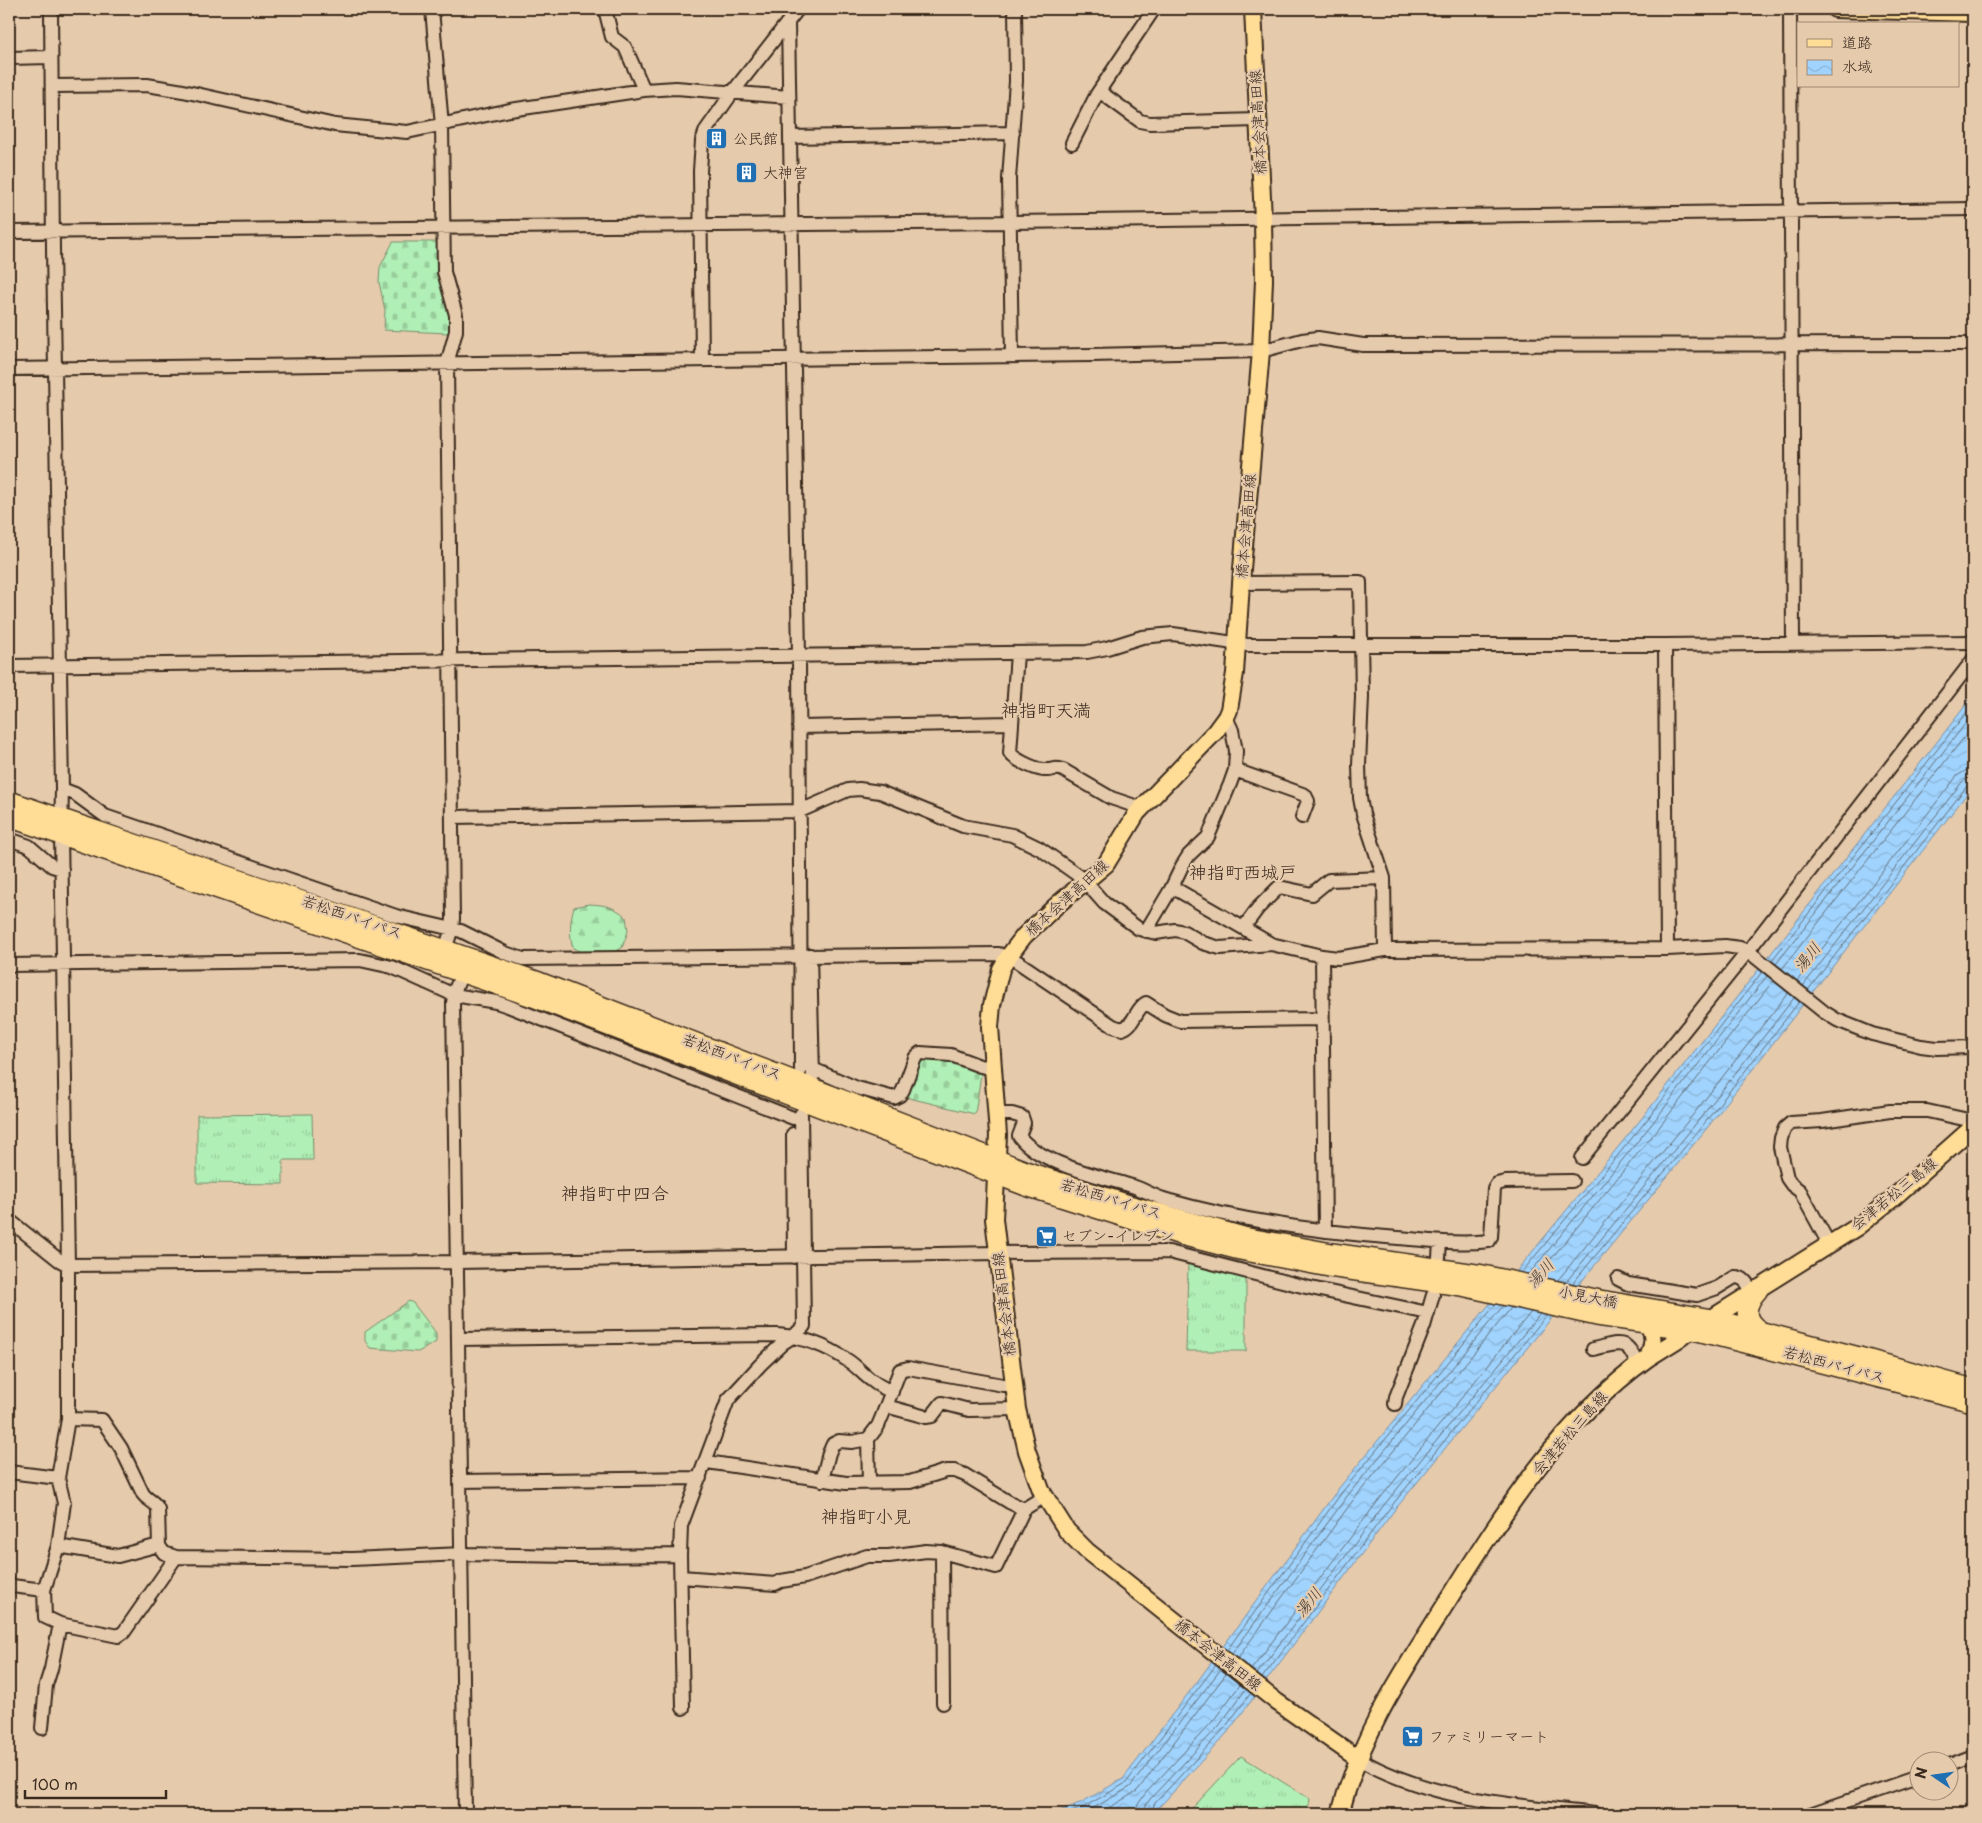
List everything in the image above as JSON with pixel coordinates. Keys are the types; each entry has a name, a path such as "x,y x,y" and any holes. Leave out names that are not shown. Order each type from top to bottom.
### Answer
{"highway":[{"name":"若松西バイパス","path":"9,801 61,826 462,973 533,997 800,1104 997,1167 1031,1173 1132,1206 1243,1237 1464,1279"},
{"name":"若松西バイパス","path":"9,817 61,826 539,982 800,1104"},
{"name":"小見大橋","path":"1464,1279 1598,1308 1645,1322 1694,1330"},
{"path":"1755,1291 1747,1309 1751,1324 1759,1330"},
{"name":"小見大橋","path":"1598,1308 1712,1319"},
{"name":"若松西バイパス","path":"1712,1319 1759,1330 1973,1389"},
{"name":"若松西バイパス","path":"1694,1330 1973,1402"}],"main road":[{"name":"橋本会津高田線","path":"1254,9 1264,280 1261,351 1236,643 1234,688 1226,717 1215,732 1141,808 1111,857 1099,872 1038,922 1008,957 999,974 992,1005 990,1027 997,1114 997,1167 994,1219 1017,1409 1032,1466 1045,1496 1067,1531 1087,1551 1277,1702 1357,1758"},
{"path":"1835,9 1973,13"},
{"name":"会津若松三島線","path":"1340,1814 1357,1758 1387,1697 1488,1538 1521,1490 1591,1405 1620,1378 1643,1362 1857,1227 1892,1199 1973,1127"},
{"path":"1643,1362 1652,1346 1653,1334 1645,1322"}],"street":[{"path":"51,9 50,57 52,86 68,1265 68,1419 58,1478 64,1502 58,1546 44,1590 45,1617 60,1624 118,1636 124,1632 176,1557"},
{"path":"432,9 442,126 444,272 456,315 456,331 447,364 452,928 445,950"},
{"path":"605,9 612,37 625,47 644,90"},
{"path":"702,360 700,171 702,142 706,130 732,93 798,9"},
{"path":"1012,355 1009,179 1016,81 1015,9"},
{"path":"1072,143 1099,90 1154,9"},
{"path":"1790,9 1793,643"},
{"path":"683,1708 680,1555 682,1526 707,1462 728,1400 766,1359 804,1326 799,1256 800,1104 807,1069 800,811 795,358 788,22"},
{"path":"9,58 50,57"},
{"path":"52,86 147,85 183,91 335,125 407,132 510,110 644,90 676,88 789,97"},
{"path":"1099,90 1140,121 1150,123 1257,120"},
{"path":"790,137 1013,133"},
{"path":"9,232 1010,222 1973,209"},
{"path":"9,369 1092,355 1261,351 1302,340 1318,338 1363,345 1973,344"},
{"path":"1241,583 1360,582 1360,798 1363,814 1384,878 1385,950"},
{"path":"9,666 1088,652 1142,637 1173,634 1247,645 1665,646 1973,642"},
{"path":"1665,646 1666,949"},
{"path":"1017,653 1010,753 1013,758 1040,769 1058,768 1111,798 1141,808"},
{"path":"1582,1158 1748,951 1973,660"},
{"path":"1146,932 1189,855 1208,837 1235,770 1236,751 1232,730 1226,717"},
{"path":"799,727 1012,723"},
{"path":"1235,770 1305,795 1308,801 1302,817"},
{"path":"62,789 75,794 105,816 396,916 452,928 523,960 1000,954 1015,960 1113,1026 1122,1029 1127,1027 1138,1009 1146,1002 1165,1015 1180,1021 1322,1019"},
{"path":"452,817 800,811 848,790 859,789 880,792 963,826 1012,835 1039,848 1086,882 1104,904 1134,926 1146,932 1184,932 1203,943 1220,948 1272,944"},
{"path":"9,839 29,846 52,866 62,869"},
{"path":"1244,927 1258,908 1279,887 1312,894 1329,880 1384,878"},
{"path":"1172,887 1272,944 1322,956 1343,957 1385,950 1666,949 1725,946 1740,948 1748,951 1824,1012 1837,1020 1872,1034 1921,1046 1937,1048 1973,1047"},
{"path":"1322,956 1325,1231"},
{"path":"9,965 360,960 392,966 454,995 496,1002 800,1104"},
{"path":"462,973 454,995 465,1814"},
{"path":"807,1069 857,1088 894,1098 900,1095 903,1090 915,1058 920,1053 950,1055 994,1069"},
{"path":"1828,1244 1800,1191 1787,1178 1780,1146 1785,1128 1790,1123 1822,1121 1890,1111 1927,1111 1973,1121"},
{"path":"997,1114 1012,1114 1022,1117 1024,1123 1019,1136 1034,1151 1109,1181 1134,1187 1165,1200 1232,1216 1325,1231 1440,1242 1489,1240 1491,1237 1494,1189 1497,1184 1505,1182 1572,1180"},
{"path":"9,1220 68,1265 458,1262 998,1253 1173,1253 1306,1287 1428,1313"},
{"path":"1439,1258 1440,1242"},
{"path":"1618,1279 1628,1284 1697,1294 1710,1291 1734,1277 1739,1277 1755,1291"},
{"path":"1395,1404 1433,1295"},
{"path":"458,1339 777,1334 794,1336 818,1343 835,1352 848,1360 874,1382 892,1392"},
{"path":"1593,1349 1617,1344 1628,1348 1643,1362"},
{"path":"869,1484 868,1439 878,1426 900,1370 904,1368 1003,1385 1014,1385"},
{"path":"886,1406 926,1417 932,1416 942,1403 969,1410 1017,1409"},
{"path":"68,1419 102,1420 121,1448 143,1494 156,1503 158,1509 159,1545 164,1553 176,1557 352,1559 462,1554 680,1555"},
{"path":"822,1480 833,1444 839,1440 852,1442 868,1439"},
{"path":"707,1462 822,1480 869,1484 910,1482 946,1471 955,1471 1024,1509"},
{"path":"9,1472 58,1478"},
{"path":"460,1481 700,1478"},
{"path":"681,1577 775,1584 780,1581 805,1577 867,1556 889,1556 926,1551 942,1552 996,1567 1024,1509 1045,1496"},
{"path":"58,1546 118,1556 159,1545"},
{"path":"942,1552 943,1703"},
{"path":"9,1584 44,1590"},
{"path":"42,1728 46,1685 52,1669 60,1624"},
{"path":"1960,1761 1973,1756"},
{"path":"1357,1758 1392,1776 1451,1794 1489,1802 1595,1814"},
{"path":"1810,1814 1910,1779"}],"green space":[{"path":"393,242 438,242 451,321 448,333 384,330 385,310 379,282 380,267"},
{"path":"589,904 609,907 626,917 628,931 622,948 598,954 579,951 573,948 570,928 574,907"},
{"path":"917,1058 954,1058 979,1071 981,1074 975,1114 905,1097"},
{"path":"312,1114 313,1160 283,1160 283,1184 197,1183 197,1115"},
{"path":"1192,1260 1246,1278 1246,1351 1186,1351 1188,1264"},
{"path":"409,1301 413,1303 436,1333 436,1342 418,1352 370,1348 365,1341 365,1332"},
{"path":"1241,1756 1310,1799 1307,1813 1325,1810 1324,1814 1187,1814"}],"water":[{"name":"湯川","path":"1973,696 1973,786 1707,1128 1393,1512 1227,1733 1153,1814 1053,1814 1082,1802 1123,1779 1200,1678 1339,1488 1642,1118"}],"place":[{"name":"公民館","path":"717,139"},
{"name":"大神宮","path":"747,173"},
{"name":"セブン-イレブン","path":"1046,1236"},
{"name":"ファミリーマート","path":"1413,1737"}],"district":[{"name":"神指町天満","path":"1046,711"},
{"name":"神指町西城戸","path":"1243,873"},
{"name":"神指町中四合","path":"615,1194"},
{"name":"神指町小見","path":"866,1517"}]}
